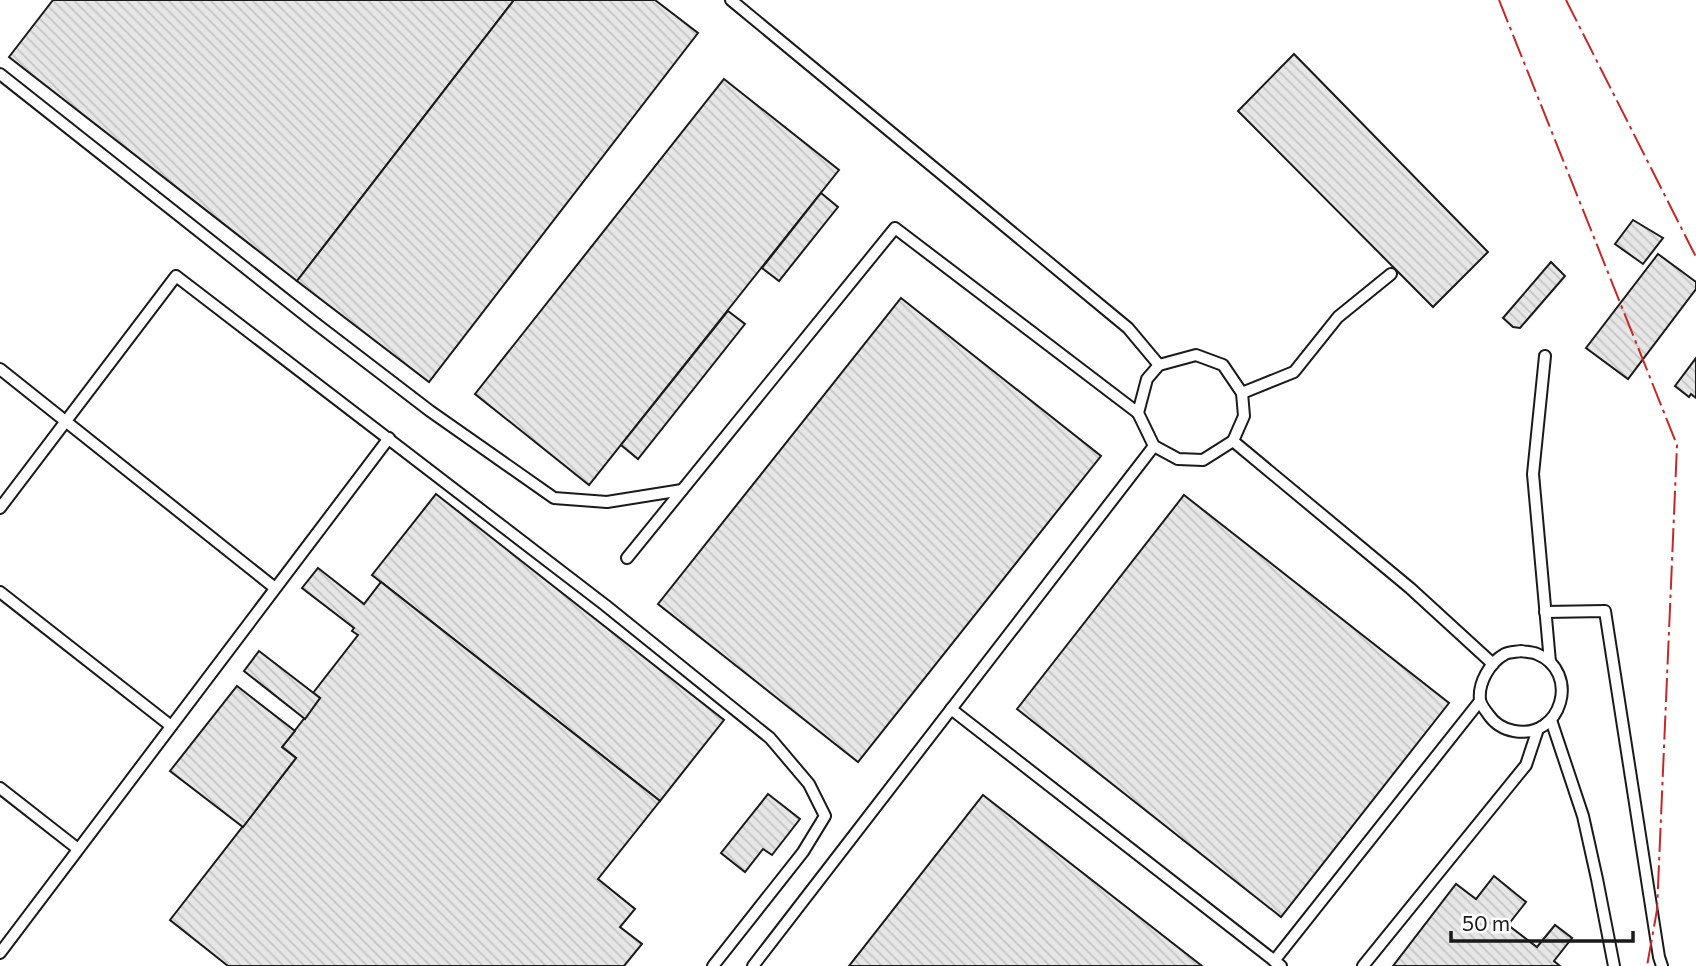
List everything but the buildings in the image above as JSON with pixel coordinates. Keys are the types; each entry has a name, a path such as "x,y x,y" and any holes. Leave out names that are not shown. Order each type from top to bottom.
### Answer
{"lane":[{"path":"731,0 1128,328 1159,365"},
{"path":"0,74 315,323 430,411 554,498 607,502 682,490"},
{"path":"628,558 895,228 1138,413 1154,446 1178,460 1203,460 1233,441 1244,416 1242,393 1223,365 1196,355 1159,365 1147,379 1138,413"},
{"path":"1242,393 1294,372 1338,317 1391,274"},
{"path":"0,508 176,276 605,605 770,738 809,784 825,816 803,852 713,966"},
{"path":"1545,356 1532,474 1550,662"},
{"path":"0,369 275,587"},
{"path":"0,953 389,438"},
{"path":"1233,441 1410,588 1493,664"},
{"path":"753,966 1154,446"},
{"path":"0,592 171,726"},
{"path":"1545,612 1605,611 1658,957 1662,966"},
{"path":"951,709 1277,963 1480,701 1483,677 1493,664 1505,654 1521,651 1536,654 1550,662 1559,675 1563,691 1560,707 1551,720 1538,729 1522,733 1507,730 1493,721 1480,701"},
{"path":"1551,720 1583,816 1614,966"},
{"path":"1363,966 1526,765 1538,729"},
{"path":"0,788 78,849"}],"power":[{"path":"1499,0 1677,445 1657,910 1647,966"},
{"path":"1566,0 1696,257"}]}
